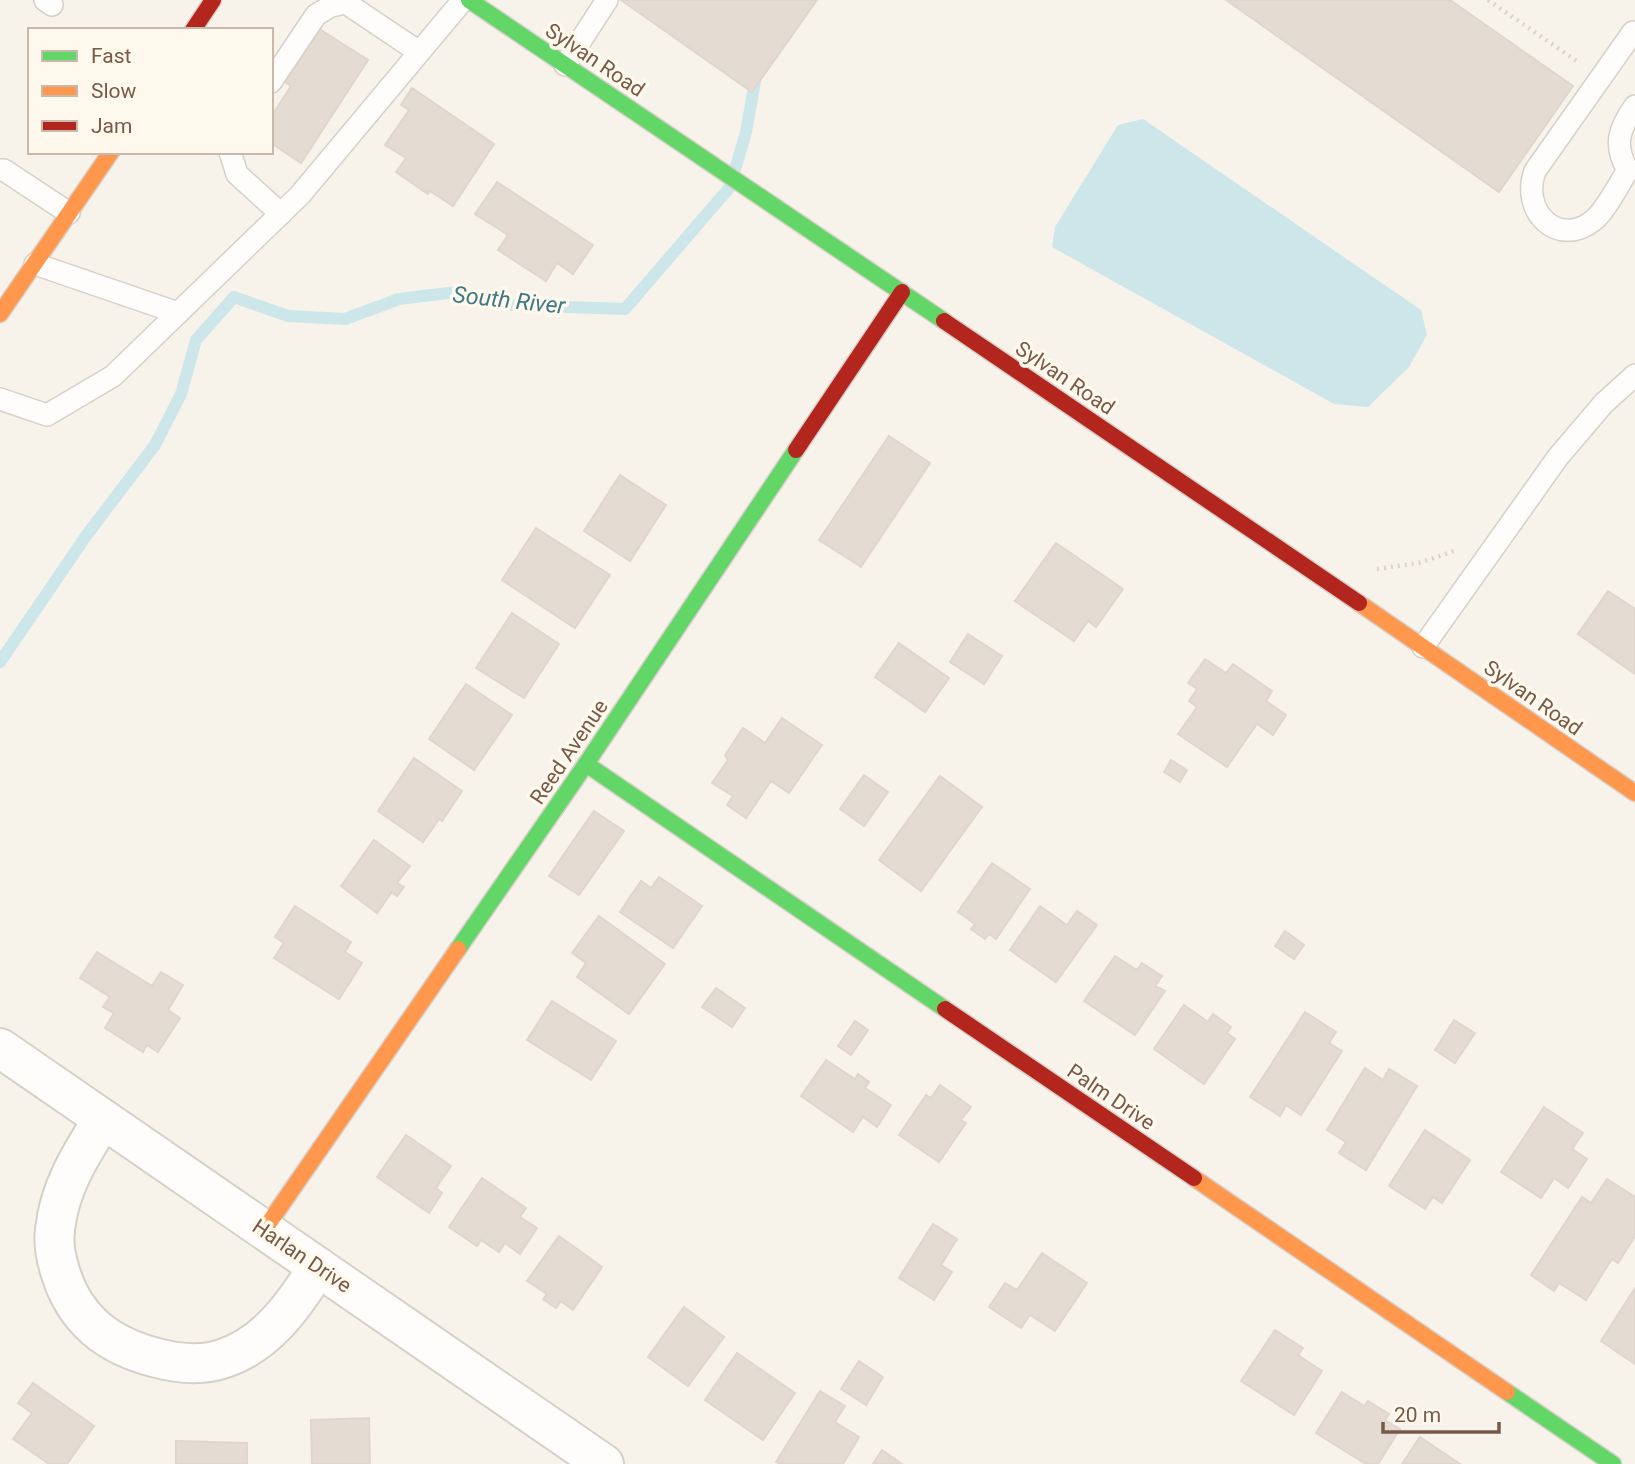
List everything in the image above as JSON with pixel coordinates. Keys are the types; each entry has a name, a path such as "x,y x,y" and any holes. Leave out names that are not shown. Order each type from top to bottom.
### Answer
{"street":[{"path":"194,28 213,0"},
{"name":"Sylvan Road","path":"469,0 733,176 1635,793"},
{"path":"2,305 35,264 110,154"},
{"name":"Reed Avenue","path":"264,1230 586,764 902,292"},
{"name":"Palm Drive","path":"586,764 1613,1464"},
{"name":"Harlan Drive","path":"0,1048 604,1464"},
{"path":"103,1119 76,1162 61,1198 54,1231 56,1258 67,1293 82,1315 102,1335 135,1352 167,1361 200,1364 225,1358 255,1343 275,1325 299,1297 318,1267"}],"lane":[{"path":"0,399 47,415 113,376 300,195 463,0"},
{"path":"565,65 607,0"},
{"path":"273,79 316,15 338,5 346,4 419,52"},
{"path":"1633,32 1535,171 1530,184 1531,199 1536,212 1546,222 1558,228 1572,229 1596,219 1628,170 1621,158 1618,144 1620,129 1635,106"},
{"path":"231,154 237,174 281,214"},
{"path":"0,170 4,170 69,213"},
{"path":"35,264 178,313"},
{"path":"1423,647 1558,457 1604,403 1635,374"}],"path":[{"path":"1488,0 1581,65"}],"water":[{"path":"1143,119 1421,310 1427,335 1409,367 1368,407 1334,404 1052,247 1055,227 1118,125"}],"building":[{"path":"621,0 817,0 752,92"},
{"path":"1226,0 1450,0 1573,86 1499,192"},
{"path":"318,28 368,60 301,163 273,144 273,114 291,86 283,81"},
{"path":"412,88 494,144 453,206 430,191 428,194 396,172 406,158 385,145 409,110 401,105"},
{"path":"497,182 593,245 573,274 557,263 546,281 498,250 508,235 475,214"},
{"path":"889,436 930,463 861,567 819,540"},
{"path":"620,475 666,505 630,561 584,531"},
{"path":"536,528 610,575 575,628 502,580"},
{"path":"1056,543 1123,589 1096,627 1088,621 1074,641 1015,601"},
{"path":"1608,591 1635,609 1635,674 1578,634"},
{"path":"512,613 559,644 524,698 476,668"},
{"path":"968,634 1002,656 984,684 950,662"},
{"path":"899,643 949,678 925,712 875,677"},
{"path":"1205,659 1226,673 1233,664 1272,691 1266,701 1286,715 1273,735 1257,724 1227,767 1178,734 1197,707 1189,701 1197,689 1188,683"},
{"path":"466,684 512,715 474,770 429,739"},
{"path":"782,718 822,745 789,793 771,781 746,818 727,805 733,796 712,783 728,760 725,755 743,728 765,743"},
{"path":"414,758 462,791 442,821 439,819 423,842 378,811"},
{"path":"1171,760 1187,770 1180,782 1164,772"},
{"path":"864,775 888,792 864,826 840,809"},
{"path":"940,776 982,807 921,891 879,860"},
{"path":"594,811 624,831 579,895 549,876"},
{"path":"374,840 410,866 397,883 404,887 397,896 392,892 377,913 341,886"},
{"path":"992,863 1030,889 996,939 989,934 985,939 971,929 975,924 958,912"},
{"path":"659,877 702,906 673,948 620,912 641,881 651,888"},
{"path":"295,906 351,942 345,952 362,963 339,999 274,958 284,943 275,937"},
{"path":"1040,906 1067,925 1077,911 1097,925 1056,982 1010,950"},
{"path":"599,916 665,964 629,1014 577,977 586,963 572,953"},
{"path":"1285,931 1304,945 1294,959 1275,946"},
{"path":"97,952 152,986 161,972 183,985 168,1010 180,1018 158,1052 147,1045 143,1052 105,1028 114,1013 103,1007 110,997 80,978"},
{"path":"1115,956 1137,970 1142,963 1162,976 1155,986 1165,991 1135,1035 1084,1001"},
{"path":"716,988 745,1008 732,1027 702,1007"},
{"path":"552,1001 616,1041 591,1080 527,1040"},
{"path":"1184,1005 1208,1022 1213,1014 1231,1027 1227,1033 1235,1039 1204,1084 1154,1049"},
{"path":"1305,1012 1336,1032 1329,1043 1342,1051 1301,1115 1286,1105 1280,1116 1250,1097"},
{"path":"1454,1020 1475,1033 1455,1063 1435,1050"},
{"path":"855,1021 868,1030 851,1055 838,1046"},
{"path":"826,1060 855,1079 858,1074 869,1082 865,1088 891,1105 877,1127 863,1117 853,1132 801,1096"},
{"path":"1365,1068 1383,1080 1389,1069 1417,1086 1366,1170 1339,1153 1346,1142 1327,1130"},
{"path":"940,1085 971,1107 961,1120 966,1123 939,1162 899,1135 926,1095 931,1098"},
{"path":"1544,1107 1583,1133 1572,1149 1587,1159 1568,1188 1554,1178 1541,1198 1501,1172"},
{"path":"1425,1130 1470,1160 1442,1203 1433,1197 1425,1209 1389,1186"},
{"path":"406,1135 451,1166 436,1188 442,1193 429,1213 377,1177"},
{"path":"482,1178 526,1208 520,1217 537,1228 520,1254 505,1243 499,1252 481,1240 477,1246 449,1227"},
{"path":"1607,1179 1635,1197 1635,1236 1618,1263 1612,1259 1586,1300 1559,1283 1554,1291 1531,1275 1582,1197 1591,1203"},
{"path":"933,1224 957,1239 941,1265 952,1272 934,1300 899,1278"},
{"path":"559,1236 602,1267 573,1310 561,1301 556,1308 543,1299 547,1294 527,1281"},
{"path":"1042,1253 1087,1283 1055,1331 1030,1315 1021,1328 989,1307 1005,1283 1017,1290"},
{"path":"1635,1288 1635,1364 1601,1341"},
{"path":"684,1307 724,1337 688,1386 648,1357"},
{"path":"1275,1330 1303,1348 1298,1355 1322,1371 1294,1415 1241,1381"},
{"path":"737,1353 795,1393 763,1440 705,1400"},
{"path":"859,1361 883,1377 866,1405 841,1389"},
{"path":"33,1383 94,1426 67,1464 49,1464 13,1439 32,1413 18,1403"},
{"path":"820,1391 845,1406 835,1422 859,1437 843,1464 776,1462"},
{"path":"1342,1392 1364,1406 1368,1401 1389,1414 1385,1420 1400,1429 1378,1464 1366,1464 1316,1433"},
{"path":"369,1418 370,1464 312,1464 311,1420"},
{"path":"1420,1437 1460,1464 1402,1464"},
{"path":"176,1441 247,1443 247,1464 176,1464"},
{"path":"882,1450 902,1464 873,1464"}],"waterway":[{"name":"South River","path":"0,662 86,536 155,445 181,394 196,340 234,297 288,316 345,319 399,299 456,292 511,305 625,309 730,187 746,132 756,76"}],"traffic: fast":[{"path":"469,0 944,321"},
{"path":"458,949 586,764 796,450"},
{"path":"586,764 945,1009"},
{"path":"1507,1392 1613,1464"}],"traffic: slow":[{"path":"0,314 110,154"},
{"path":"1359,603 1635,793"},
{"path":"264,1230 458,949"},
{"path":"1194,1178 1507,1392"}],"traffic: jam":[{"path":"194,28 213,0"},
{"path":"796,450 902,292"},
{"path":"944,321 1359,603"},
{"path":"945,1009 1194,1178"}]}
